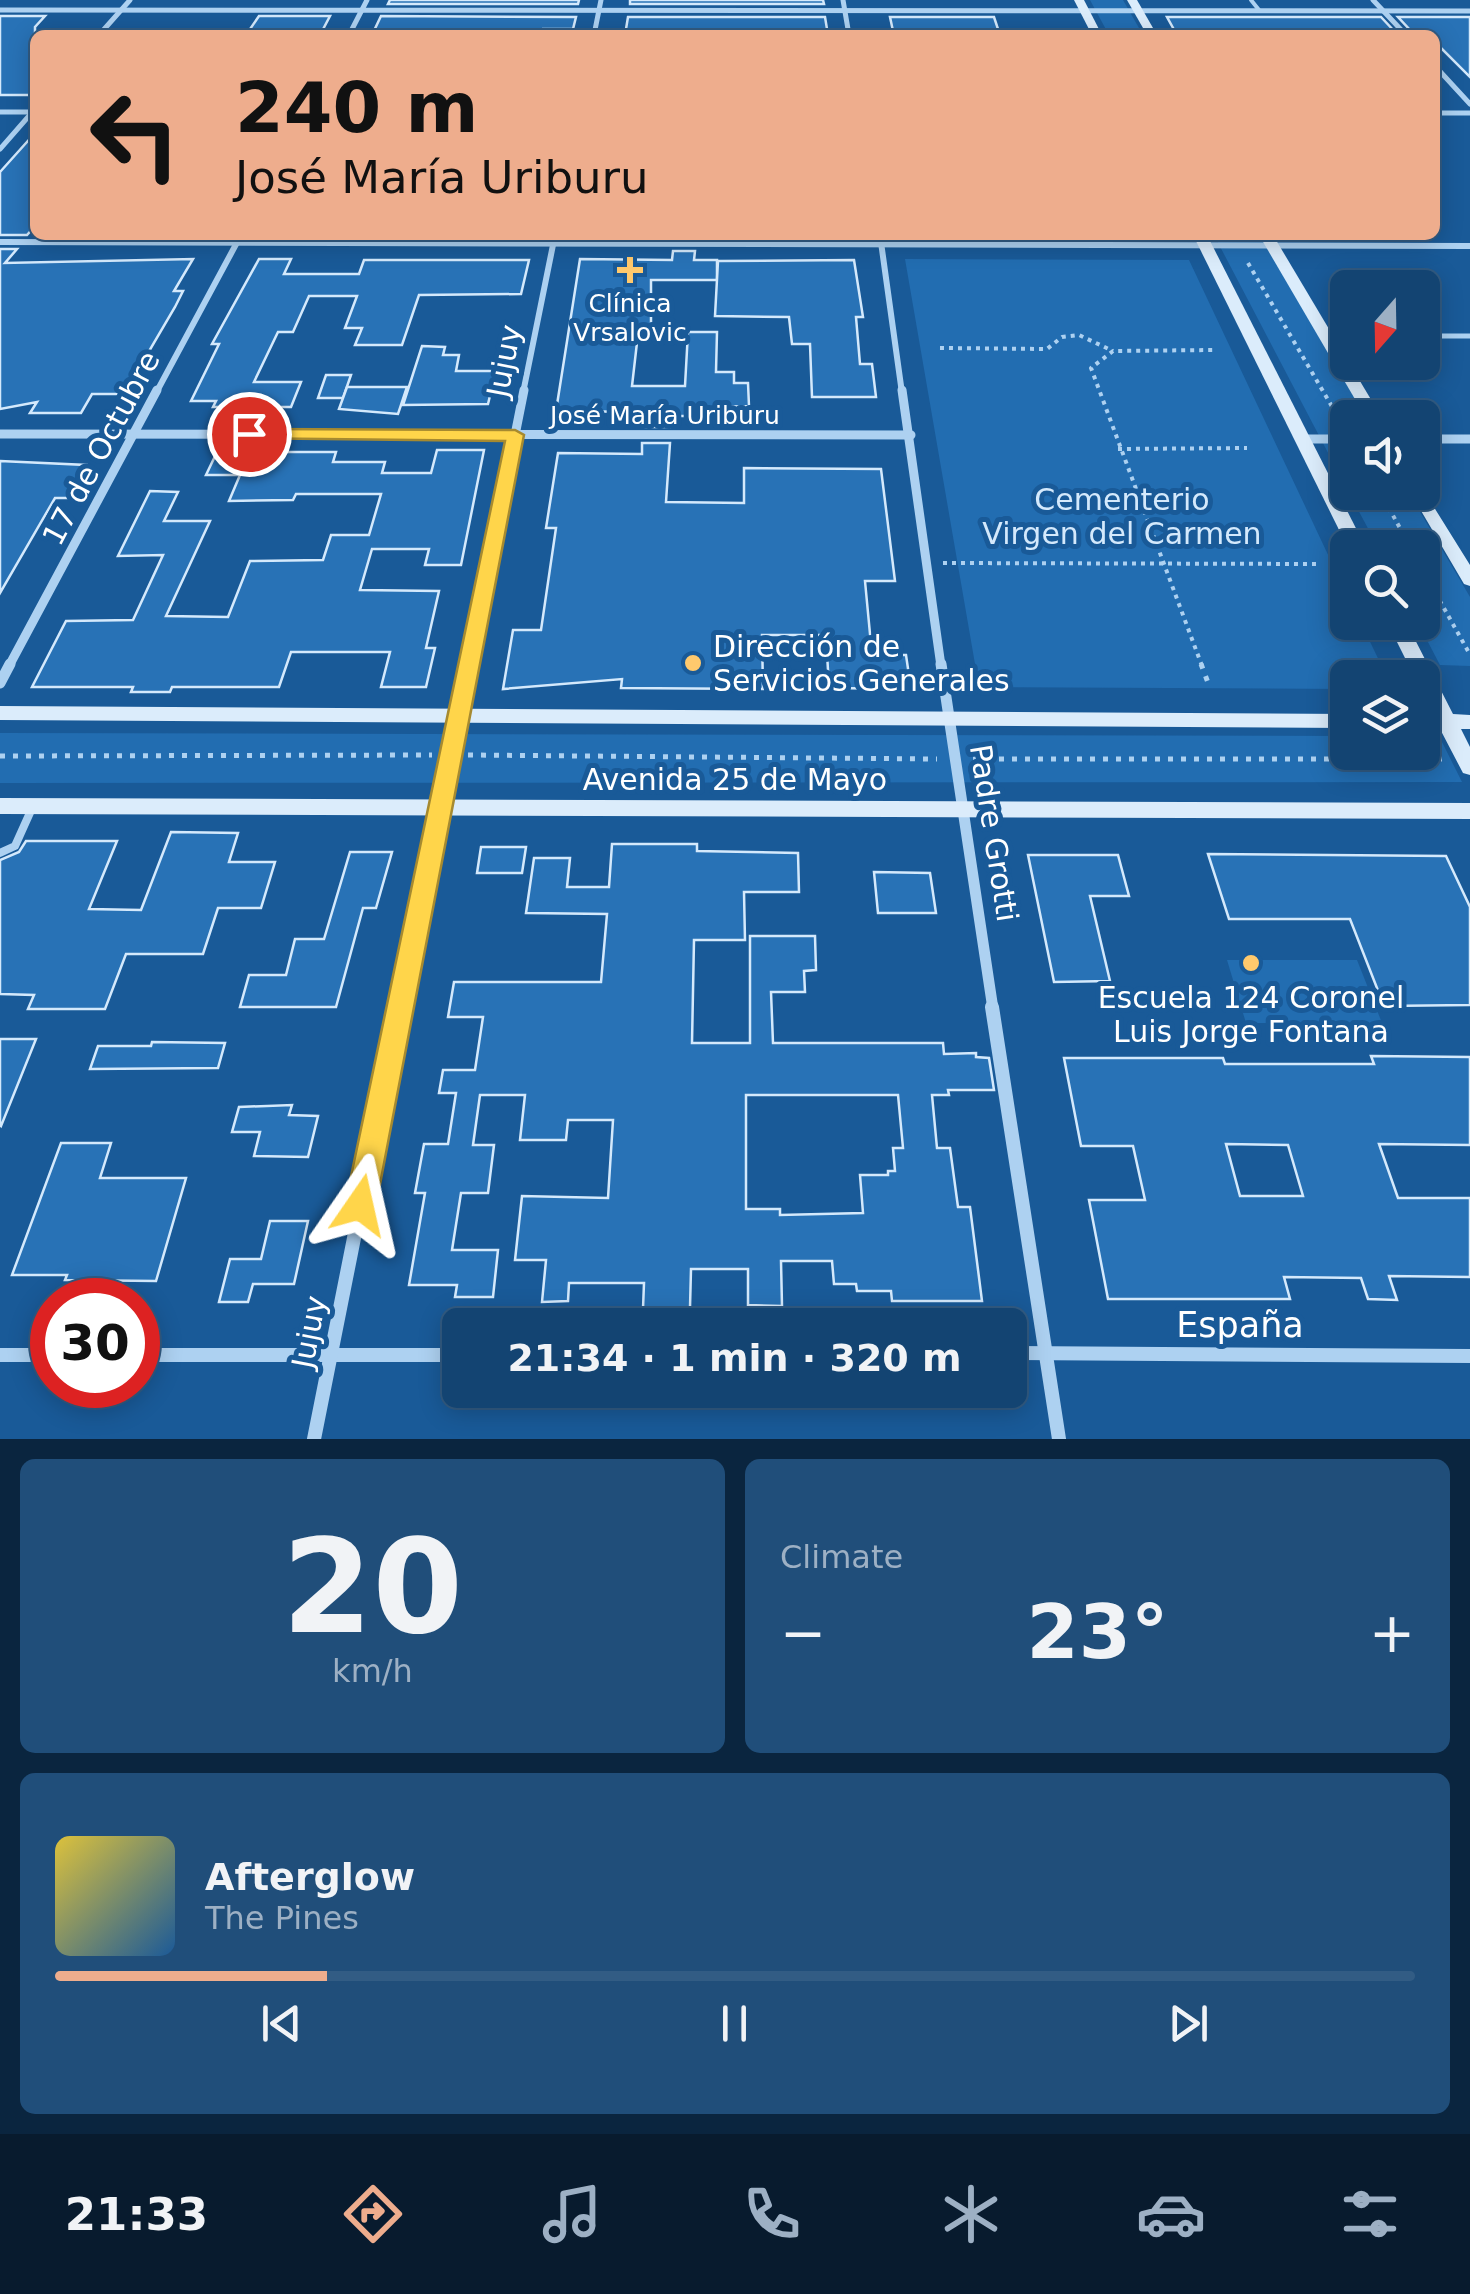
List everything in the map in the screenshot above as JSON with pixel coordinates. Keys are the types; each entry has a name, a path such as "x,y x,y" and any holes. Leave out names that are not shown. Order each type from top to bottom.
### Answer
{"main road":[{"path":"1082,5 1094,30"},
{"path":"1135,5 1149,30"},
{"path":"1202,240 1348,530"},
{"path":"1269,240 1363,400"},
{"path":"1429,510 1470,580"},
{"path":"1405,640 1470,766"},
{"name":"Avenida 25 de Mayo","path":"0,714 1330,721"},
{"path":"1440,721 1470,722"},
{"name":"Avenida 25 de Mayo","path":"0,806 1470,812"}],"street":[{"path":"103,30 130,0"},
{"path":"352,30 367,0"},
{"path":"595,30 601,0"},
{"path":"844,0 848,30"},
{"path":"1373,0 1401,30"},
{"path":"0,10 845,10 1135,5 1470,11"},
{"path":"1440,71 1470,104"},
{"path":"0,112 30,111"},
{"path":"1440,113 1470,113"},
{"path":"0,148 30,115"},
{"path":"0,242 159,240"},
{"name":"17 de Octubre","path":"0,683 238,240"},
{"path":"554,240 881,240"},
{"name":"Jujuy","path":"314,1439 554,240"},
{"name":"Padre Grotti","path":"881,240 962,810 1059,1439"},
{"path":"1209,240 1237,244 1269,240 1470,246"},
{"name":"José María Uriburu","path":"0,434 911,435"},
{"path":"1301,440 1330,438"},
{"path":"1440,440 1470,440"},
{"name":"España","path":"1027,1354 1470,1356"},
{"path":"0,1355 30,1355"},
{"path":"160,1355 442,1355"}],"lane":[{"path":"1251,0 1259,10"},
{"path":"1325,336 1330,336"},
{"path":"1440,336 1470,336"},
{"path":"0,853 15,846 32,806"}],"path":[{"path":"1237,244 1330,405"},
{"path":"940,348 1047,349 1054,340 1074,333 1098,338 1113,350 1214,350"},
{"path":"1113,350 1091,368 1210,688"},
{"path":"1118,449 1247,448"},
{"path":"928,563 1320,564"},
{"path":"1440,601 1468,651"},
{"path":"0,756 1330,758"}],"green space":[{"path":"1090,0 1123,0 1140,30 1106,30"},
{"path":"1217,240 1263,240 1330,355 1330,380 1344,380 1356,400 1330,400 1330,457"},
{"name":"Cementerio Virgen del Carmen","path":"905,259 1189,260 1330,559 1330,640 1369,640 1379,660 1330,660 1330,689 979,687"},
{"path":"1358,510 1419,510 1431,530 1369,530"},
{"path":"1440,546 1470,597 1470,666 1440,665 1427,640 1440,640"},
{"path":"0,733 1330,736 1330,770 1440,770 1440,738 1462,782 0,783"},
{"path":"1227,960 1357,960 1382,1023 1246,1023"}],"building":[{"path":"390,0 579,0 578,4 388,4"},
{"path":"630,0 823,0 824,4 630,4"},
{"path":"0,16 45,16 35,30 30,30 30,95 0,95"},
{"path":"259,16 330,16 323,30 249,30"},
{"path":"381,16 576,17 573,29 374,30"},
{"path":"628,17 825,17 827,30 626,30"},
{"path":"890,17 994,17 998,30 893,30"},
{"path":"1167,17 1381,17 1393,30 1174,30"},
{"path":"1398,17 1470,17 1470,77 1440,47 1440,30 1410,30"},
{"path":"30,139 27,235 0,235 0,172"},
{"path":"0,249 17,249 5,263 193,259 174,291 183,291 175,307 124,394 92,394 81,413 30,413 37,402 0,409"},
{"path":"673,251 695,251 694,260 717,260 717,280 651,280 651,325 639,325 632,386 685,386 688,332 717,332 716,372 734,372 734,383 748,383 749,406 717,407 717,416 671,416 670,427 643,427 644,412 556,411 580,259 672,260"},
{"path":"259,259 291,259 284,274 359,274 364,260 529,260 521,294 419,295 402,345 355,345 362,328 345,328 357,296 309,296 293,332 278,332 254,382 301,382 291,407 213,407 216,401 191,401 219,344 212,344"},
{"path":"854,260 863,317 856,317 860,364 872,364 876,397 812,397 810,344 792,344 789,317 715,316 718,261"},
{"path":"422,346 445,347 443,355 459,355 456,371 496,371 488,404 403,405"},
{"path":"326,375 351,375 343,398 318,398"},
{"path":"347,387 407,387 398,414 339,409"},
{"path":"642,443 670,443 666,502 744,503 744,468 881,469 895,581 865,581 872,655 906,655 911,689 829,688 826,635 762,635 763,689 621,688 622,679 503,689 513,630 541,630 556,528 546,528 558,453 642,454"},
{"path":"286,448 285,452 336,452 333,462 385,462 382,473 431,473 437,450 484,450 461,565 425,565 429,549 372,549 360,590 439,591 426,648 435,648 426,687 381,687 390,652 291,652 279,687 172,687 170,692 131,692 133,687 32,687 66,621 133,620 163,555 118,556 150,491 178,492 164,521 210,521 166,616 228,617 250,561 323,560 331,535 369,535 381,494 296,494 293,500 229,501 240,475 206,475 218,450"},
{"path":"0,461 86,465 68,498 55,498 0,593"},
{"path":"171,832 238,833 229,862 275,862 261,908 218,908 203,954 126,954 105,1009 28,1009 34,995 0,994 0,860 19,852 26,841 117,841 89,909 141,910"},
{"path":"612,844 697,844 697,851 798,853 799,892 744,892 745,940 694,940 692,1043 750,1043 750,936 815,936 816,970 804,971 805,992 771,992 773,1043 943,1043 944,1054 976,1053 976,1057 989,1058 994,1090 948,1090 949,1095 932,1095 937,1148 950,1148 958,1207 970,1207 982,1301 892,1301 891,1291 857,1291 856,1284 834,1284 832,1261 781,1261 782,1306 748,1305 748,1269 691,1269 690,1308 643,1308 644,1283 569,1283 568,1301 542,1302 546,1260 515,1260 522,1196 608,1198 613,1120 568,1120 566,1140 520,1140 525,1095 480,1095 473,1145 494,1145 488,1193 461,1193 452,1250 498,1250 493,1297 455,1297 457,1285 409,1285 425,1193 415,1193 424,1144 448,1144 456,1093 439,1093 443,1070 475,1070 483,1017 448,1017 454,982 601,982 607,914 526,913 534,858 570,858 567,887 609,887","holes":["746,1095 898,1095 903,1148 893,1148 895,1171 888,1171 888,1175 860,1175 863,1213 780,1215 780,1209 746,1209"]},
{"path":"481,847 526,847 522,873 477,873"},
{"path":"350,852 392,852 376,908 363,908 336,1007 240,1007 249,975 286,975 295,939 324,939"},
{"path":"1208,854 1446,856 1470,907 1470,1005 1384,1006 1350,919 1229,919"},
{"path":"1028,855 1118,855 1129,896 1090,896 1110,981 1054,982"},
{"path":"874,872 930,873 936,913 878,913"},
{"path":"0,1039 36,1039 1,1126 0,1125"},
{"path":"152,1042 225,1043 218,1068 90,1069 98,1046 151,1046"},
{"path":"1371,1056 1470,1057 1470,1145 1379,1144 1398,1198 1470,1198 1470,1277 1389,1276 1397,1300 1368,1299 1361,1278 1284,1277 1290,1299 1108,1299 1089,1200 1145,1200 1133,1146 1081,1146 1064,1058 1223,1058 1225,1064 1374,1064","holes":["1226,1144 1288,1145 1303,1196 1240,1196"]},
{"path":"292,1105 289,1115 318,1116 308,1157 254,1156 260,1132 232,1132 239,1107"},
{"path":"61,1143 111,1143 100,1178 186,1178 157,1278 12,1275"},
{"path":"270,1221 308,1221 294,1284 253,1284 248,1302 219,1302 230,1259 261,1259"}],"place":[{"name":"Clínica Vrsalovic","path":"630,270"},
{"name":"Dirección de Servicios Generales","path":"693,663"},
{"name":"Escuela 124 Coronel Luis Jorge Fontana","path":"1251,963"}],"route":[{"path":"249,434 515,435 360,1205"}]}
